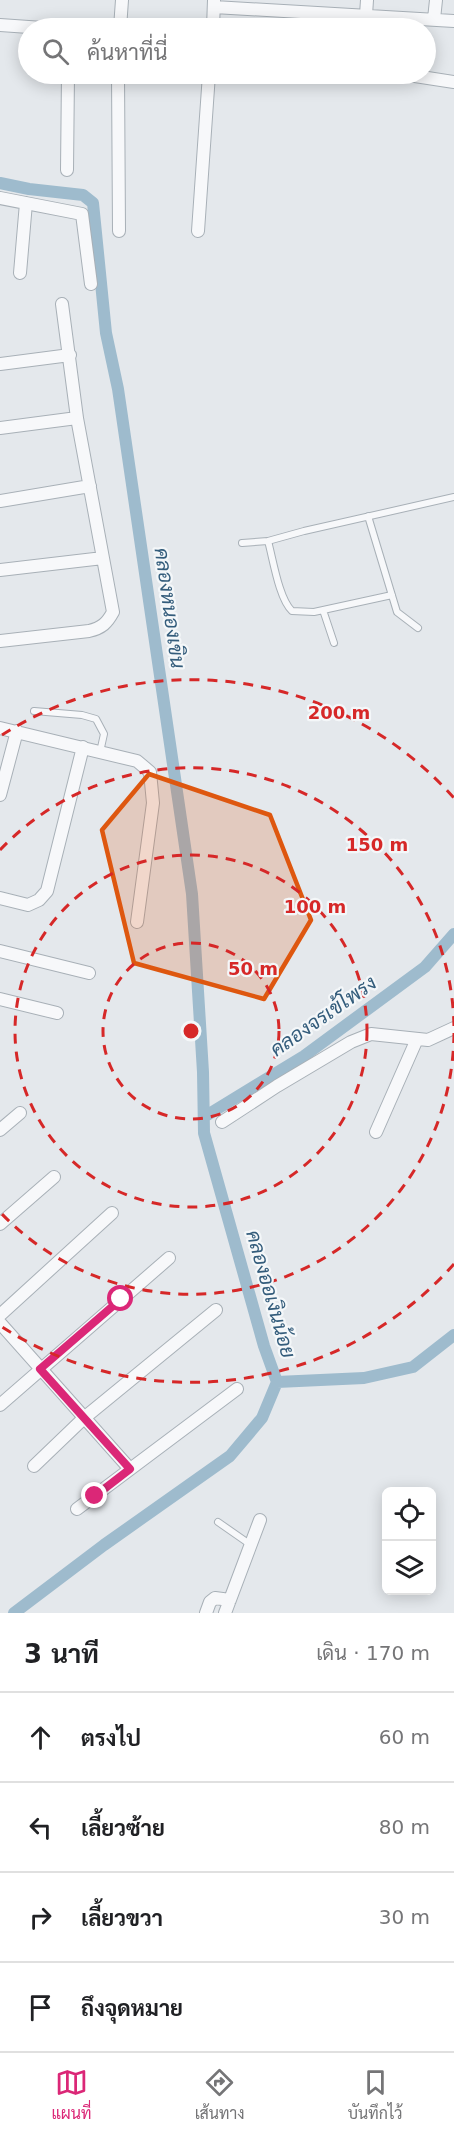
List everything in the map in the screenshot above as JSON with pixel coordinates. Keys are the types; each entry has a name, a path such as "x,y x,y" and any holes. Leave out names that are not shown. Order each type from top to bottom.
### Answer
{"street":[{"path":"121,18 122,0"},
{"path":"366,15 367,0"},
{"path":"434,18 436,0"},
{"path":"213,18 214,3 290,5 366,15 417,18"},
{"path":"436,19 454,21"},
{"path":"0,25 18,26"},
{"path":"436,79 454,82"},
{"path":"67,170 68,84"},
{"path":"118,84 119,231"},
{"path":"198,231 208,84"},
{"path":"0,198 82,214 91,284"},
{"path":"20,273 26,203"},
{"path":"0,640 89,631 100,628 108,622 113,612 77,418 62,303"},
{"path":"0,364 70,355"},
{"path":"0,428 77,418"},
{"path":"0,501 90,486"},
{"path":"0,570 103,558"},
{"path":"0,728 137,761 150,772 153,803 137,922"},
{"path":"0,795 17,731"},
{"path":"0,898 28,905 39,900 46,891 82,747"},
{"path":"0,951 89,973"},
{"path":"0,999 57,1013"},
{"path":"222,1122 351,1041 371,1034 428,1040 454,1028"},
{"path":"376,1132 417,1039"},
{"path":"0,1130 20,1113"},
{"path":"0,1224 54,1178"},
{"path":"0,1315 112,1213"},
{"path":"0,1405 169,1258"},
{"path":"34,1466 84,1418 216,1310"},
{"path":"0,1323 130,1469"},
{"path":"77,1509 237,1389"},
{"path":"225,1613 260,1521"},
{"path":"206,1613 210,1602 215,1598 230,1600"}],"lane":[{"path":"242,543 268,541 454,497"},
{"path":"368,516 397,612 418,628"},
{"path":"268,541 288,607 292,611 323,610 392,595"},
{"path":"323,610 334,643"},
{"path":"34,711 82,715 96,719 104,734 100,752"},
{"path":"218,1522 251,1545"}],"highlighted area":[{"path":"149,774 270,815 311,920 264,999 134,963 102,830"}],"waterway":[{"name":"คลองหนองเขิน","path":"0,183 83,195 93,203 106,333 118,389 192,894 203,1072 204,1133 264,1346 277,1382 262,1418 230,1456 104,1545 14,1613"},
{"name":"คลองจรเข้โพรง","path":"204,1117 304,1056 425,967 454,934"},
{"path":"277,1382 364,1378 413,1367 454,1335"}],"route":[{"path":"95,1496 130,1469 40,1369 121,1299"}],"water label":[{"name":"คลองออเงินน้อย","path":"271,1294"}]}
